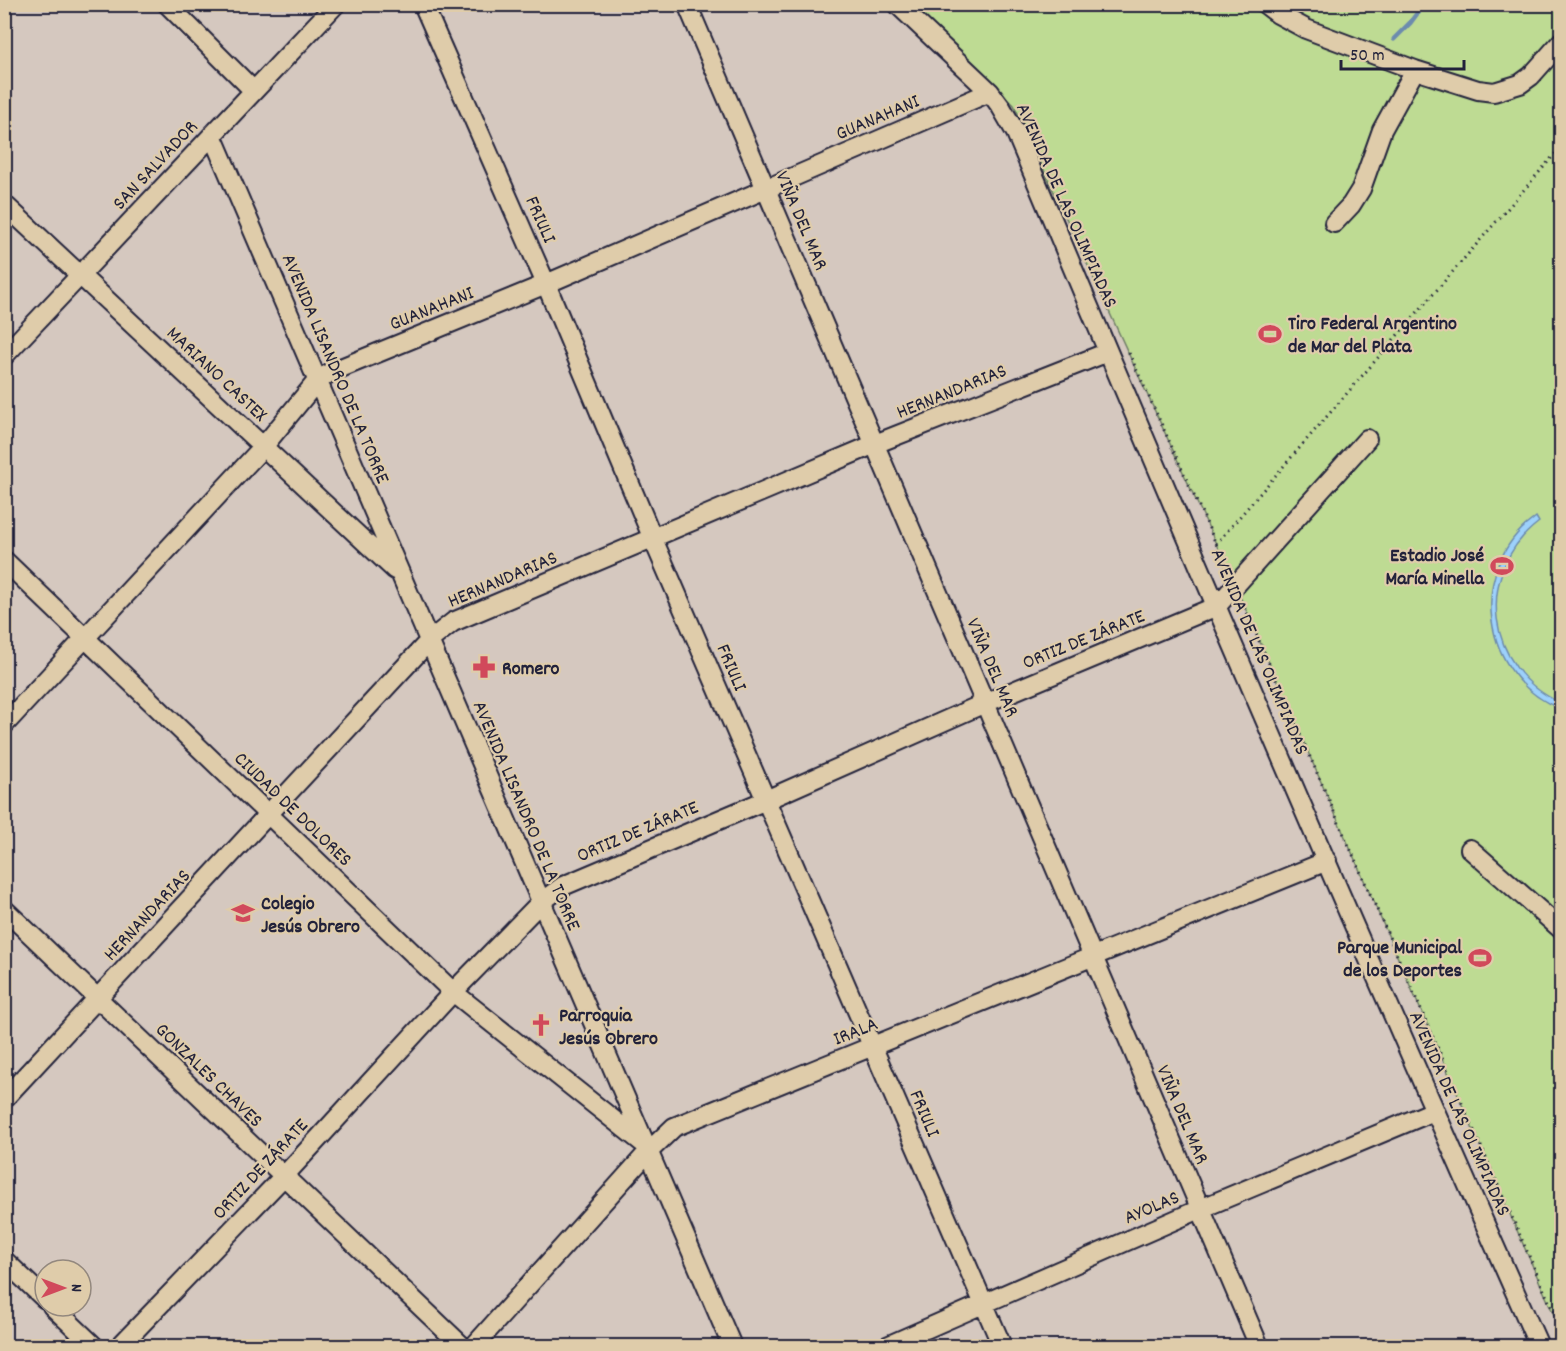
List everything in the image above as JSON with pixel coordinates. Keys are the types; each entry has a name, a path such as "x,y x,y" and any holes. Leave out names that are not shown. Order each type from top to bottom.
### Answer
{"street":[{"path":"167,4 254,91"},
{"name":"SAN SALVADOR","path":"4,356 336,4"},
{"name":"FRIULI","path":"423,4 546,284 653,539 874,1046 1002,1347"},
{"name":"VIÑA DEL MAR","path":"687,4 1259,1347"},
{"name":"AVENIDA DE LAS OLIMPIADAS","path":"897,4 990,92 1016,133 1434,1111 1539,1347"},
{"path":"1265,4 1290,22 1306,29 1415,70 1478,90 1494,92 1520,84 1531,76 1562,41"},
{"path":"1334,223 1351,205 1361,189 1382,130 1415,70"},
{"name":"GUANAHANI","path":"4,725 263,447 318,381 331,372 546,284 990,92"},
{"name":"AVENIDA LISANDRO DE LA TORRE","path":"212,135 732,1347"},
{"name":"MARIANO CASTEX","path":"4,204 401,575"},
{"name":"HERNANDARIAS","path":"4,1099 429,641 453,622 875,444 1108,351"},
{"path":"1217,606 1367,439"},
{"name":"CIUDAD DE DOLORES","path":"4,560 453,992 647,1149"},
{"name":"ORTIZ DE ZÁRATE","path":"120,1347 284,1176 453,992 541,902 563,886 766,800 985,703 1217,606"},
{"path":"1470,849 1562,930"},
{"name":"IRALA","path":"474,1347 647,1149 674,1127 1327,861"},
{"name":"GONZALES CHAVES","path":"4,909 462,1347"},
{"name":"AYOLAS","path":"887,1347 1200,1209 1434,1111"},
{"path":"4,1260 33,1288"},
{"path":"64,1318 94,1347"}],"path":[{"path":"1216,544 1562,146"},
{"path":"1125,343 1235,585 1562,1331"}],"green space":[{"name":"Parque Municipal de los Deportes","path":"913,5 1561,5 1561,1331 1235,585 1014,105"}],"water":[{"path":"1536,517 1539,522 1518,543 1504,567 1497,593 1497,619 1504,644 1517,668 1536,688 1561,703 1561,709 1534,694 1513,673 1499,648 1492,620 1492,592 1499,564 1513,538"}],"waterway":[{"path":"1394,39 1424,4"}],"place":[{"name":"Tiro Federal Argentino de Mar del Plata","path":"1270,334"},
{"name":"Estadio José María Minella","path":"1502,566"},
{"name":"Romero","path":"484,667"},
{"name":"Colegio Jesús Obrero","path":"243,913"},
{"name":"Parque Municipal de los Deportes","path":"1480,958"},
{"name":"Parroquia Jesús Obrero","path":"541,1025"}]}
